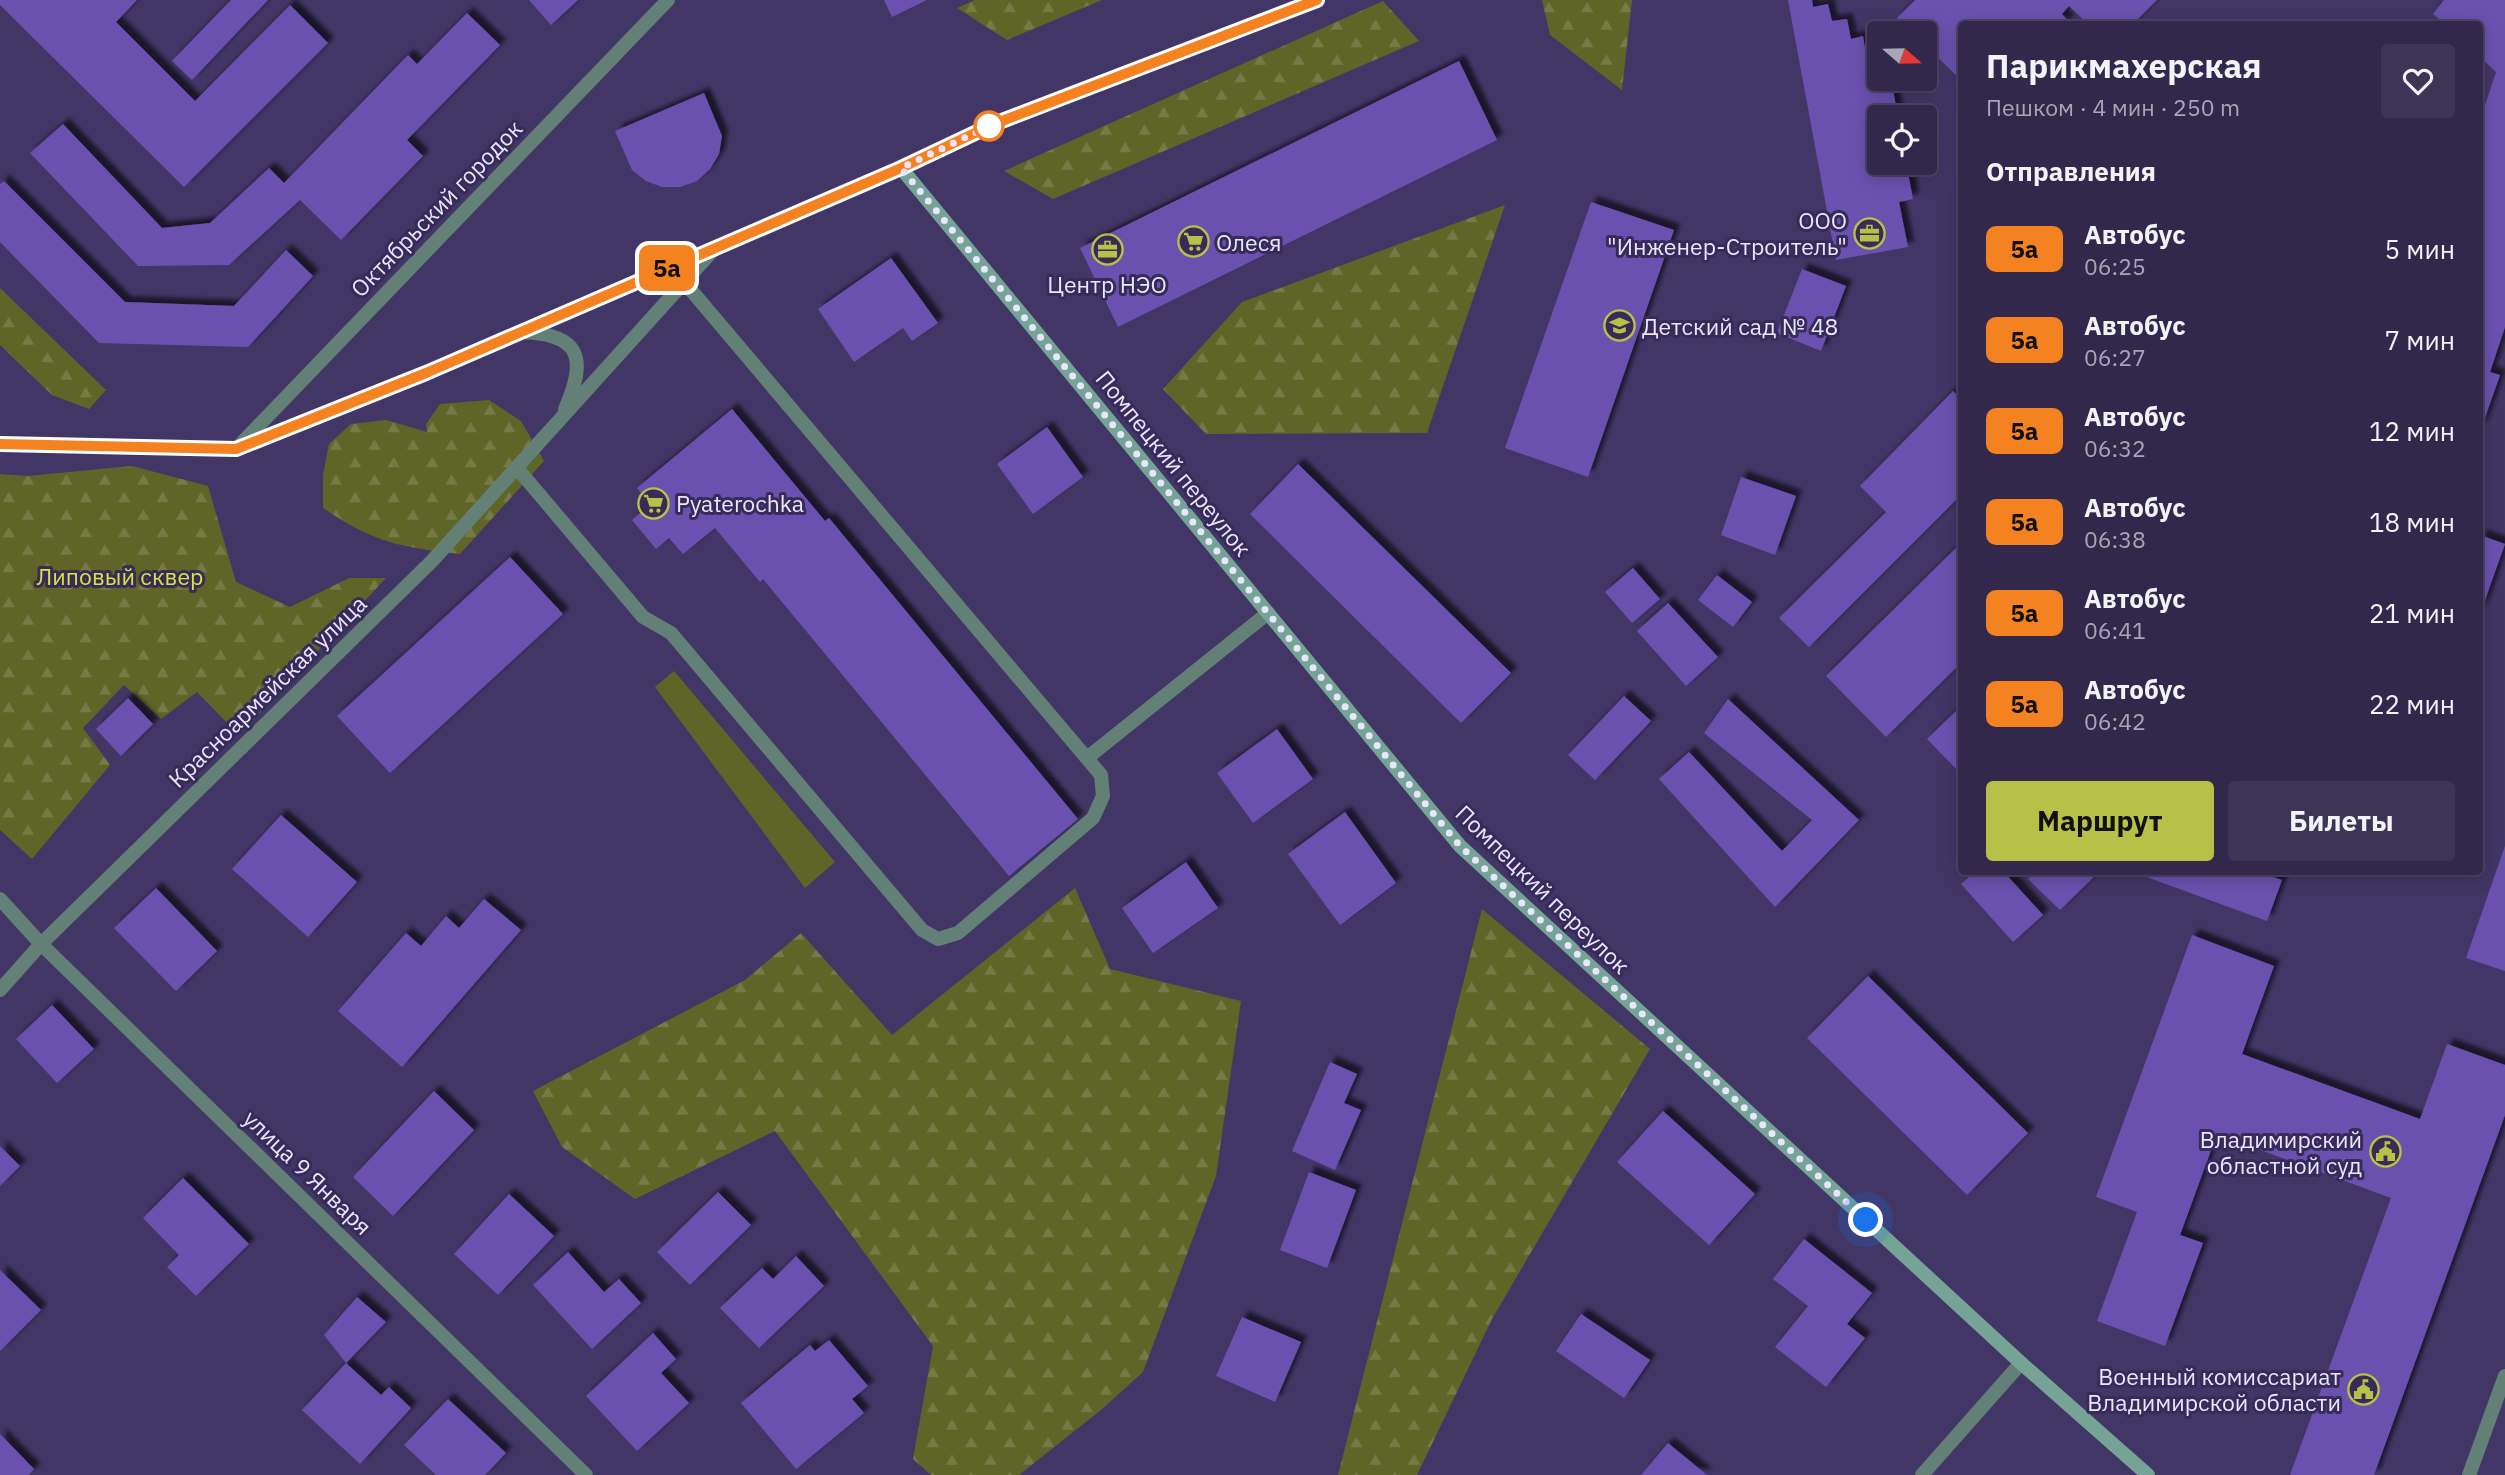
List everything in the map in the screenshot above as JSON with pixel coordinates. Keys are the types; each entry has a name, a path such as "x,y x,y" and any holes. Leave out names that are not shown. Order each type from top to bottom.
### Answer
{"street":[{"name":"Октябрьский городок","path":"236,449 668,0"},
{"name":"Красноармейская улица","path":"0,444 236,449 521,331 901,168 994,124 1317,0"},
{"name":"Помпецкий переулок","path":"901,168 1460,846 2021,1363 2148,1475"},
{"name":"Красноармейская улица","path":"0,990 41,944 432,561 716,247"},
{"path":"517,468 643,617 671,633 922,930 938,939 958,933 1093,818 1103,796 1101,775 685,283"},
{"name":"Красноармейская улица","path":"521,331 552,333 568,344 578,361 576,385 561,420"},
{"path":"1087,758 1268,613"},
{"name":"улица 9 Января","path":"0,899 41,944 586,1475"},
{"path":"1922,1475 2021,1363"},
{"path":"2469,1475 2505,1376"}],"green space":[{"path":"975,0 1102,0 1007,40 957,8"},
{"path":"1542,0 1632,0 1622,90 1550,35"},
{"path":"1383,1 1419,41 1053,199 1004,171"},
{"path":"1505,205 1427,433 1206,434 1163,389 1242,302"},
{"path":"0,288 106,390 89,409 52,395 0,345"},
{"path":"489,400 521,421 544,461 460,554 404,546 373,536 323,508 323,475 329,444 351,424 386,420 427,432 426,424 440,404"},
{"name":"Липовый сквер","path":"132,466 208,486 236,582 290,607 349,578 386,578 239,735 197,692 161,719 124,685 83,728 110,765 32,859 0,830 0,474 27,476"},
{"path":"674,671 835,862 805,888 655,687"},
{"path":"1075,888 1110,969 1241,1001 1216,1176 1143,1372 1101,1410 1019,1475 931,1475 913,1459 933,1346 775,1131 635,1199 562,1147 533,1091 745,980 801,933 892,1035"},
{"path":"1482,909 1650,1049 1492,1319 1417,1475 1338,1475"}],"building":[{"path":"0,0 137,0 116,22 195,101 290,5 328,43 184,187 0,5"},
{"path":"231,0 268,0 192,80 172,61"},
{"path":"529,0 578,0 551,25"},
{"path":"884,0 927,0 892,17"},
{"path":"1788,0 1812,0 1813,7 1828,4 1832,21 1847,19 1851,39 1863,36 1867,61 1867,91 1893,91 1896,105 1867,105 1867,175 1908,175 1913,199 1899,202 1908,247 1836,260"},
{"path":"1915,0 2157,0 2136,21 2085,21 2069,6 2062,14 2068,21 1958,21 1958,77 1937,57 1937,21 1900,21 1897,18"},
{"path":"2444,0 2505,0 2505,327 2490,372 2500,375 2483,423 2483,111 2496,72 2483,60 2483,21 2441,21 2433,14"},
{"path":"467,13 500,45 407,140 423,156 341,240 300,200 229,265 138,266 30,153 63,124 162,228 210,223 269,168 284,183 408,55 417,64"},
{"path":"1459,61 1497,140 1118,327 1080,248"},
{"path":"704,93 722,136 719,154 710,169 697,181 680,187 662,187 646,181 632,170 615,131"},
{"path":"4,181 125,302 234,306 286,250 313,276 248,347 99,343 0,242 0,184"},
{"path":"1591,202 1674,230 1588,477 1505,448"},
{"path":"891,258 938,323 912,341 903,328 854,362 818,309"},
{"path":"1802,269 1846,286 1821,351 1777,333"},
{"path":"1953,391 1958,396 1958,498 1809,647 1779,618 1886,512 1860,486"},
{"path":"732,409 825,521 829,518 1078,819 1009,876 763,579 760,582 715,528 683,554 669,538 656,549 632,520 650,504 637,488"},
{"path":"1047,427 1083,477 1033,514 997,464"},
{"path":"1298,464 1511,673 1461,723 1250,514"},
{"path":"1741,477 1796,496 1775,555 1721,535"},
{"path":"2483,536 2505,544 2483,606"},
{"path":"1958,546 1958,666 1886,737 1826,676"},
{"path":"510,557 563,614 390,773 337,716"},
{"path":"1633,568 1660,599 1632,623 1605,592"},
{"path":"1717,575 1752,602 1733,627 1698,600"},
{"path":"1668,603 1718,657 1686,686 1637,631"},
{"path":"1624,696 1651,721 1595,780 1568,755"},
{"path":"128,698 153,724 121,756 96,729"},
{"path":"1728,699 1859,820 1775,907 1659,779 1689,752 1782,851 1812,820 1704,733"},
{"path":"1958,709 1958,771 1927,739"},
{"path":"1277,729 1313,779 1253,823 1217,773"},
{"path":"1345,812 1396,883 1340,925 1288,854"},
{"path":"281,815 357,882 308,937 232,869"},
{"path":"2505,846 2505,971 2466,958"},
{"path":"1186,862 1218,908 1153,953 1122,908"},
{"path":"1972,875 2007,875 2043,915 2013,942 1961,884"},
{"path":"2033,875 2096,875 2060,910 2028,879"},
{"path":"2268,875 2282,880 2267,921 2144,876"},
{"path":"156,888 217,951 176,991 114,928"},
{"path":"484,899 521,930 402,1067 338,1011 406,933 421,946 446,916 459,928"},
{"path":"2192,935 2274,966 2242,1054 2420,1119 2447,1044 2505,1065 2505,1115 2374,1475 2290,1475 2391,1198 2217,1134 2180,1235 2203,1243 2165,1346 2097,1321 2137,1212 2096,1197"},
{"path":"1868,976 2028,1133 1967,1195 1807,1038"},
{"path":"52,1005 94,1049 57,1083 16,1039"},
{"path":"1330,1062 1357,1074 1344,1103 1361,1110 1335,1170 1292,1151"},
{"path":"434,1091 474,1130 393,1216 353,1177"},
{"path":"1663,1111 1755,1194 1709,1245 1617,1162"},
{"path":"0,1146 20,1166 0,1186"},
{"path":"1309,1172 1356,1190 1327,1268 1280,1250"},
{"path":"183,1178 249,1244 196,1296 167,1267 179,1255 143,1218"},
{"path":"718,1192 751,1225 690,1285 657,1252"},
{"path":"509,1194 554,1236 498,1295 454,1254"},
{"path":"1804,1239 1872,1293 1847,1324 1865,1338 1826,1387 1775,1347 1808,1306 1773,1279"},
{"path":"568,1252 604,1292 619,1279 641,1303 592,1349 533,1285"},
{"path":"796,1256 824,1286 759,1348 720,1308 762,1268 773,1279"},
{"path":"0,1270 41,1310 0,1351"},
{"path":"357,1297 386,1322 346,1363 324,1335"},
{"path":"1581,1314 1650,1360 1624,1398 1556,1351"},
{"path":"1242,1317 1301,1342 1275,1402 1216,1376"},
{"path":"653,1333 676,1359 661,1373 689,1403 637,1451 586,1396"},
{"path":"829,1340 868,1386 852,1399 864,1413 796,1469 741,1403 810,1345 815,1351"},
{"path":"346,1363 381,1395 389,1387 411,1408 360,1464 302,1410"},
{"path":"448,1399 506,1453 485,1475 436,1475 404,1445"},
{"path":"0,1434 34,1469 29,1475 0,1475"},
{"path":"1668,1443 1707,1475 1641,1475"}],"bus line":[{"name":"5а","path":"0,444 236,449 426,373 901,168 994,124 1317,0"}],"place":[{"name":"ООО \"Инженер-Строитель\"","path":"1870,233"},
{"name":"Олеся","path":"1193,242"},
{"name":"Центр НЭО","path":"1107,250"},
{"name":"Детский сад № 48","path":"1619,326"},
{"name":"Pyaterochka","path":"653,503"},
{"name":"Владимирский областной суд","path":"2385,1152"},
{"name":"Военный комиссариат Владимирской области","path":"2364,1389"}],"route":[{"path":"989,126 994,124 901,168 1460,846 1866,1220"}]}
